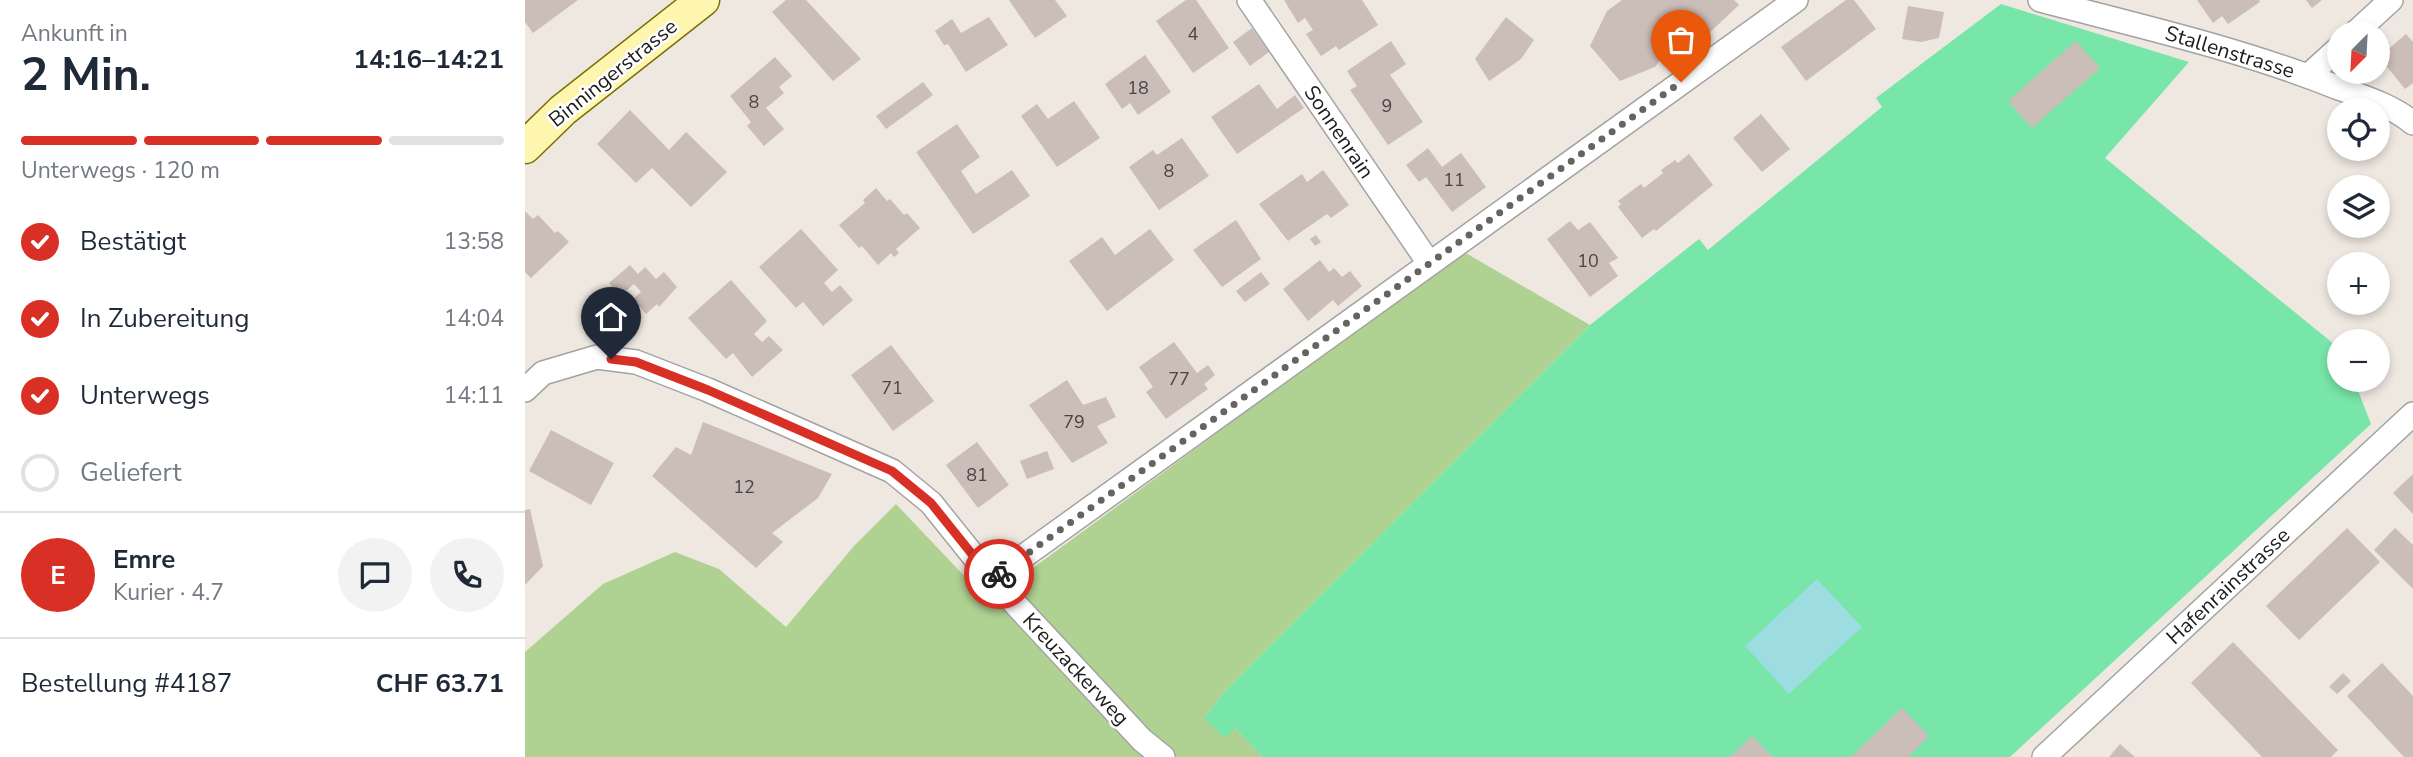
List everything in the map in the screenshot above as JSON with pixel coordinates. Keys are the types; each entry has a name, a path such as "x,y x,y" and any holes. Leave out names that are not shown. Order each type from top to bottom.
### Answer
{"main road":[{"name":"Binningerstrasse","path":"525,147 563,110 703,0"}],"street":[{"name":"Sonnenrain","path":"1249,0 1429,263"},
{"path":"992,579 1795,0"},
{"name":"Stallenstrasse","path":"2040,0 2159,30 2308,76 2399,111 2413,123"},
{"path":"2368,21 2391,0"},
{"path":"2308,76 2327,59"},
{"name":"Kreuzackerweg","path":"525,390 543,373 597,357 636,362 708,390 892,471 931,503 992,579 1142,740 1163,757"},
{"name":"Hafenrainstrasse","path":"2044,757 2413,414"}],"green space":[{"path":"2001,4 2189,62 2105,158 2327,338 2327,392 2359,392 2371,424 2010,757 1263,757 1235,728 1225,738 1204,718 1226,690 1590,325 1699,239 1708,250 1882,107 1876,98"},
{"path":"1464,252 1590,325 1226,690 1204,718 1235,728 1263,757 525,757 525,652 603,584 675,552 719,569 786,627 854,546 896,504 988,601"}],"water":[{"path":"1817,579 1862,627 1789,694 1745,646"}],"building":[{"path":"525,0 578,0 533,33 525,22"},
{"path":"786,0 806,0 861,59 833,81 772,12"},
{"path":"1009,0 1055,0 1067,16 1035,38"},
{"path":"1186,0 1196,0 1229,48 1193,73 1156,21"},
{"path":"1284,0 1362,0 1378,25 1339,50 1336,46 1321,56 1306,34 1313,30 1305,18 1298,23"},
{"path":"1622,0 1734,0 1739,5 1709,33 1669,43 1655,67 1620,81 1590,46 1607,11"},
{"path":"1846,0 1854,0 1876,29 1806,81 1781,47"},
{"path":"2197,0 2260,2 2228,24 2222,16 2213,23"},
{"path":"2306,0 2322,0 2312,8"},
{"path":"1908,6 1944,12 1939,38 1921,42 1902,39"},
{"path":"989,17 1008,45 966,72 948,44 944,45 935,31 952,19 961,33"},
{"path":"1506,17 1534,40 1521,59 1489,81 1475,59"},
{"path":"1252,28 1269,52 1250,66 1233,42"},
{"path":"2406,34 2413,42 2413,83 2405,89 2391,72 2391,47"},
{"path":"1391,41 1406,64 1390,75 1423,122 1388,145 1350,90 1357,86 1347,71"},
{"path":"2076,41 2100,68 2032,128 2008,101"},
{"path":"1145,55 1171,92 1138,115 1130,103 1122,109 1105,84"},
{"path":"775,57 792,76 779,87 784,93 766,108 784,129 764,146 747,126 751,122 730,96"},
{"path":"923,82 933,95 886,129 876,116"},
{"path":"1259,84 1277,109 1295,95 1304,108 1237,154 1211,117"},
{"path":"1074,101 1100,138 1057,167 1021,116 1037,104 1048,119"},
{"path":"630,110 669,150 686,132 727,172 691,207 652,168 636,183 597,144"},
{"path":"1761,114 1790,149 1762,172 1733,138"},
{"path":"957,124 980,157 961,171 976,194 1012,170 1030,196 973,234 916,152"},
{"path":"1182,138 1209,176 1159,210 1129,167 1153,150 1157,155"},
{"path":"1428,148 1442,167 1461,153 1486,187 1452,212 1426,177 1419,182 1406,165"},
{"path":"1689,154 1713,185 1656,231 1654,229 1642,238 1618,207 1621,204 1618,201 1641,184 1644,188 1663,173 1661,170 1675,160 1678,163"},
{"path":"1323,170 1349,205 1331,218 1327,214 1288,241 1259,204 1302,174 1307,182"},
{"path":"876,188 904,215 907,213 920,228 896,249 899,253 894,257 891,253 878,265 839,225 865,203 863,200"},
{"path":"525,211 533,219 538,215 555,233 558,231 569,242 531,278 525,272"},
{"path":"1236,220 1261,259 1222,287 1193,250"},
{"path":"1570,221 1578,230 1590,222 1618,258 1609,263 1618,276 1590,297 1547,239"},
{"path":"801,229 838,270 824,283 832,292 840,285 853,300 823,326 803,302 796,308 759,267"},
{"path":"1150,229 1174,260 1107,311 1069,261 1102,237 1115,255"},
{"path":"1316,235 1321,242 1315,246 1310,239"},
{"path":"1320,260 1329,272 1334,268 1342,277 1350,271 1362,286 1338,306 1333,300 1308,321 1283,289"},
{"path":"630,265 638,274 645,267 656,279 664,272 677,287 659,307 657,304 646,314 633,299 641,292 634,284 620,296 609,283"},
{"path":"1261,272 1270,284 1245,302 1236,291"},
{"path":"731,280 767,321 754,334 762,342 769,336 783,350 752,377 733,353 726,359 688,318"},
{"path":"1174,342 1197,373 1208,365 1215,375 1204,384 1208,389 1166,419 1146,392 1153,387 1139,367"},
{"path":"891,345 934,401 893,431 851,375"},
{"path":"1067,380 1083,405 1106,397 1116,417 1097,426 1108,443 1072,463 1029,405"},
{"path":"703,422 832,474 818,498 772,533 783,542 756,568 652,476 676,447 691,455"},
{"path":"551,430 614,463 591,505 529,471"},
{"path":"977,442 1009,485 978,508 946,465"},
{"path":"1047,451 1054,469 1027,479 1020,461"},
{"path":"2413,474 2413,514 2393,493"},
{"path":"530,509 543,566 525,585 525,510"},
{"path":"2347,528 2380,562 2299,640 2266,606"},
{"path":"2395,528 2413,545 2413,589 2374,550"},
{"path":"2233,642 2338,750 2331,757 2262,757 2191,683"},
{"path":"2382,663 2413,696 2413,757 2404,757 2347,696"},
{"path":"2343,673 2351,681 2337,694 2329,687"},
{"path":"1902,708 1929,736 1908,757 1851,757"},
{"path":"1752,736 1773,757 1730,757"},
{"path":"2120,744 2135,757 2109,757"}],"way so far":[{"path":"999,574 1681,82"}],"route":[{"path":"611,359 636,362 708,390 892,471 931,503 992,579 999,574"}]}
